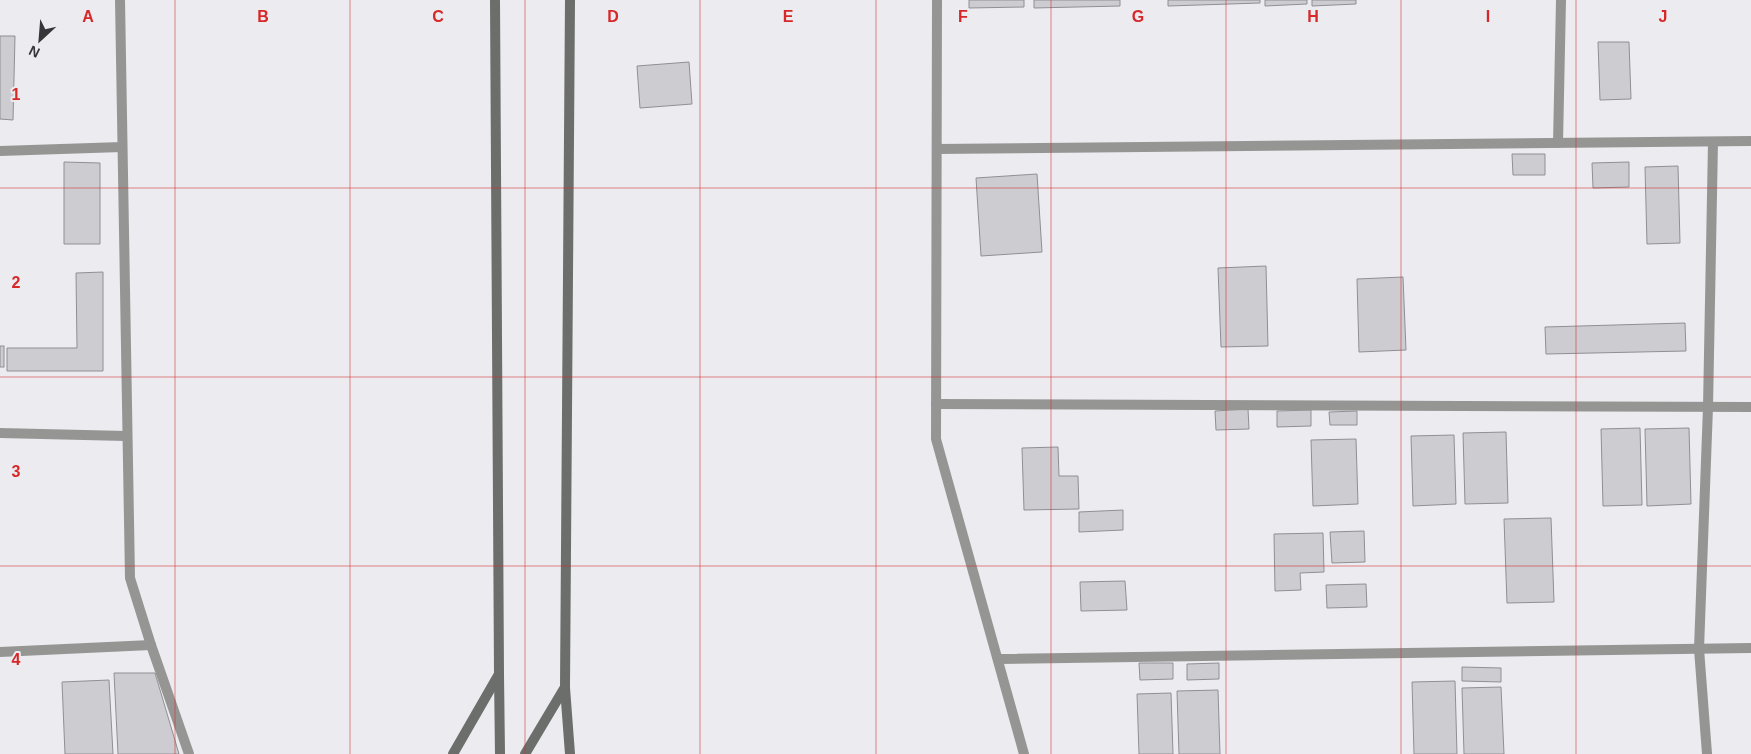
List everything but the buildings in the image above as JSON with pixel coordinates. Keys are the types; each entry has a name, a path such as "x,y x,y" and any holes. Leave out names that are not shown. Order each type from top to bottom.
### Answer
{"street":[{"path":"120,0 126,436 130,578 150,645 190,754"},
{"path":"495,0 500,754"},
{"path":"570,0 565,687 570,754"},
{"path":"937,0 936,439 1024,754"},
{"path":"1558,143 1561,0"},
{"path":"937,149 1751,141"},
{"path":"1707,754 1699,649 1708,407 1713,142"},
{"path":"0,151 122,147"},
{"path":"936,404 1751,407"},
{"path":"0,433 126,436"},
{"path":"0,652 150,645"},
{"path":"998,659 1751,648"},
{"path":"453,754 499,674"},
{"path":"525,754 565,687"}]}
